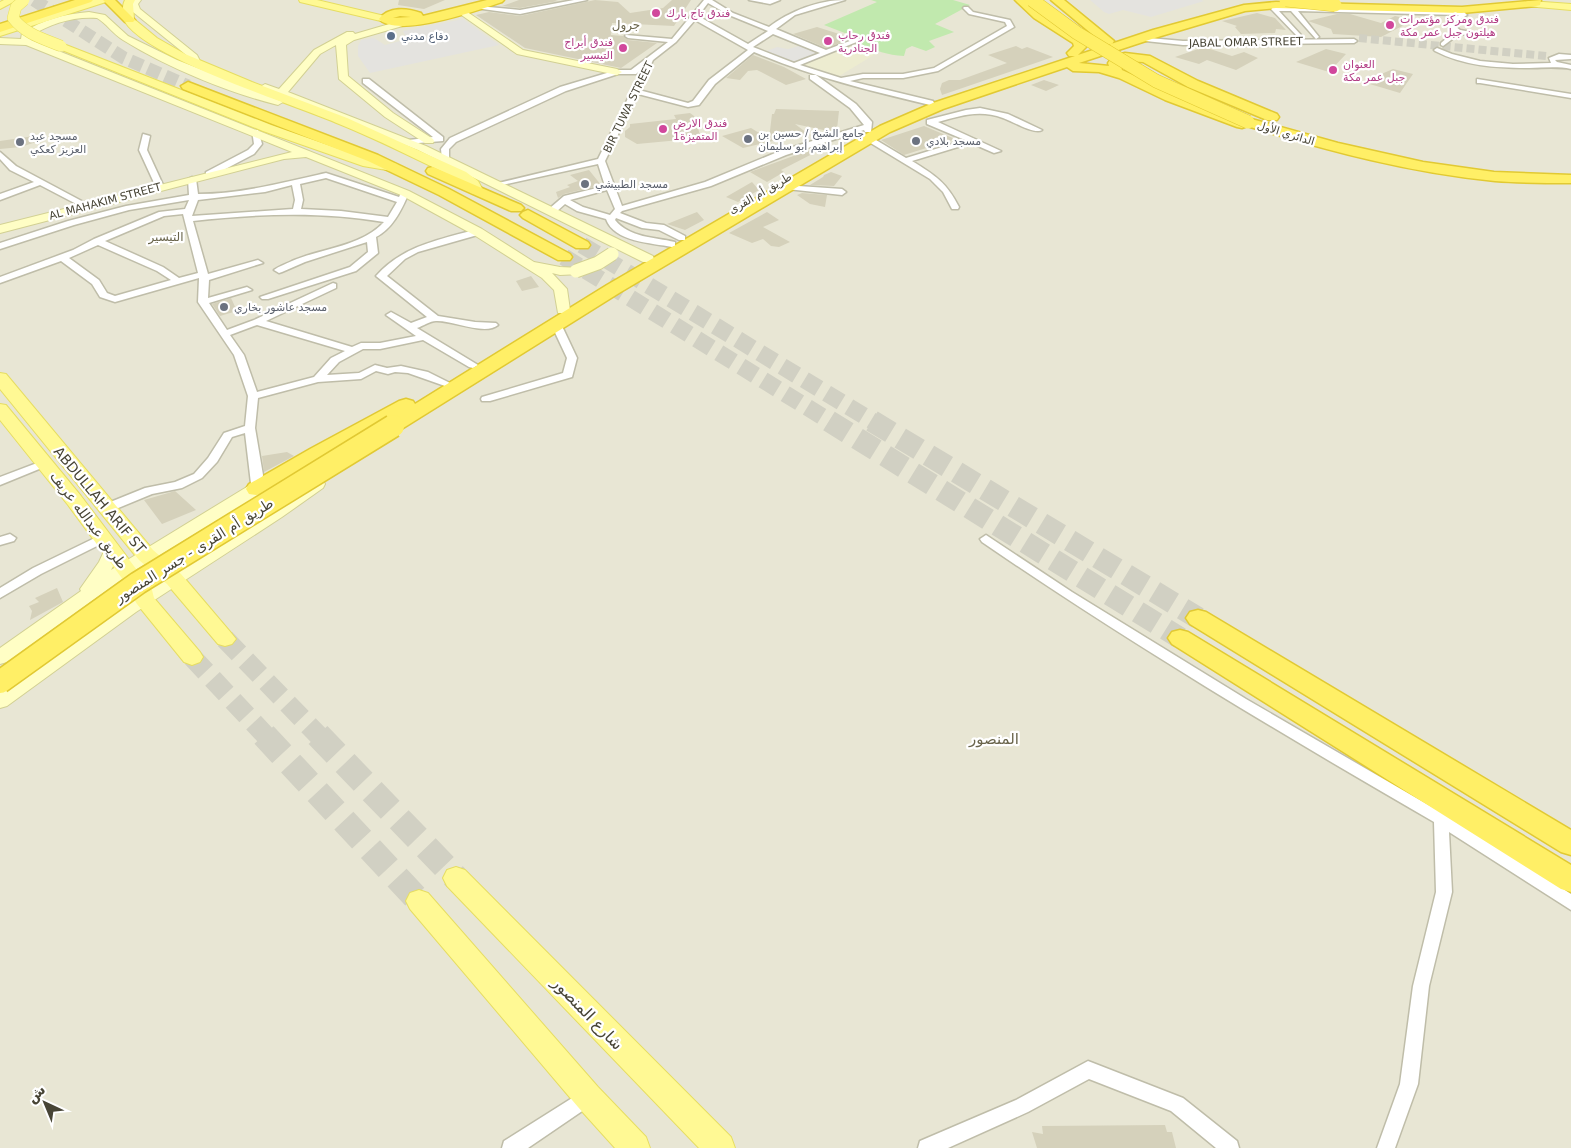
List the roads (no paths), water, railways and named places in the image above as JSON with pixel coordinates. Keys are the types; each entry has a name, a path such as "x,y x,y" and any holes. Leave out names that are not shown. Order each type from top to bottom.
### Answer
{"highway":[{"path":"0,24 74,0"},
{"path":"0,28 87,0"},
{"path":"109,0 129,20"},
{"path":"385,20 392,23 408,18 463,12 498,0"},
{"path":"1021,0 1038,16 1078,41 1080,47 1040,70"},
{"name":"الدائري الأول","path":"1032,0 1064,24 1156,81 1178,92 1250,121 1388,159 1484,175 1571,179"},
{"name":"الدائري الأول","path":"1044,0 1157,72 1250,121"},
{"path":"1056,0 1108,41"},
{"name":"طريق أم القرى","path":"1154,33 1185,15 1231,0"},
{"name":"طريق أم القرى","path":"446,386 473,365 787,187 868,132 1040,70 1248,0 1258,0"},
{"path":"1289,5 1340,3 1460,4 1491,0"},
{"name":"طريق أم القرى","path":"388,424 446,386 560,317 677,241 868,132 930,103 1040,70 1200,17 1258,2 1454,7 1478,6 1512,0"},
{"name":"طريق أم القرى","path":"1154,33 1231,11 1259,6 1462,10 1532,2"},
{"path":"1340,3 1374,8"},
{"path":"1117,71 1114,63 1117,59 1125,57 1146,59 1192,84 1304,135"},
{"path":"1040,70 1081,66 1117,71 1170,96 1250,121"},
{"path":"564,257 452,196 392,167 194,85 380,149 476,190 522,212 582,245"},
{"name":"الدائري الأول","path":"1304,135 1444,160 1525,168 1571,169"},
{"path":"370,446 446,386"},
{"path":"249,494 317,453 446,386"},
{"name":"طريق أم القرى - جسر المنصور","path":"0,670 132,577 388,424"},
{"name":"طريق أم القرى - جسر المنصور","path":"0,682 138,583 388,424"},
{"path":"1198,618 1571,844"},
{"path":"1180,638 1571,880"}],"main road":[{"path":"0,6 12,0"},
{"path":"24,0 14,12 13,18 19,26 61,46 267,128 368,163 392,167"},
{"path":"0,19 64,0"},
{"path":"0,33 102,0"},
{"path":"130,0 128,4 129,20 142,35 163,48 226,76 354,126 461,175 474,184 476,190"},
{"path":"304,0 385,20"},
{"path":"334,0 408,18"},
{"path":"1551,0 1571,3"},
{"path":"1532,2 1571,7"},
{"name":"ABDULLAH ARIF ST","path":"0,378 146,555 174,579 225,640"},
{"name":"طريق عبدالله عريف","path":"0,409 108,544 145,595 144,598 192,657"},
{"name":"شارع المنصور","path":"456,878 720,1148"},
{"path":"420,901 588,1097 635,1148"}],"street":[{"path":"137,0 134,4 136,10 194,56 196,63"},
{"path":"478,8 520,12 584,0"},
{"path":"707,0 731,14 826,53"},
{"name":"BIR TUWA STREET","path":"498,184 601,160 654,55 674,41 707,0"},
{"path":"752,0 770,2 777,0"},
{"path":"635,91 688,105 696,103 712,82 773,31 772,28 793,14 842,0"},
{"path":"1289,5 1308,37"},
{"path":"1308,37 1274,9 1289,5 1463,13 1464,15 1453,21 1452,27 1458,32 1480,34"},
{"path":"838,81 863,76 903,76 936,70 1011,27 1008,21 971,13 966,8"},
{"path":"463,12 520,52 617,72 632,72 654,55"},
{"path":"27,42 25,36 32,30 80,15 96,14 102,16 121,35 187,68 252,94 331,122 354,126"},
{"path":"693,16 720,34 750,49 805,71 838,81 930,103"},
{"path":"408,18 348,37 342,44 343,77 389,115 429,141"},
{"path":"282,93 317,52 385,20"},
{"path":"1458,32 1440,47 1452,57 1495,65 1532,67 1559,65 1571,67"},
{"path":"1154,33 1179,38"},
{"name":"JABAL OMAR STREET","path":"1154,33 1183,43 1308,37"},
{"name":"JABAL OMAR STREET","path":"1154,33 1179,38 1308,37 1357,39"},
{"path":"628,36 674,41"},
{"path":"793,66 857,40"},
{"path":"0,41 27,42 309,153 478,232 547,275 560,289 563,300 560,317 572,358 568,375 486,399"},
{"path":"1537,59 1571,55"},
{"path":"1549,58 1559,65"},
{"path":"805,71 853,106 868,122 868,132"},
{"path":"446,159 445,149 453,140 564,89 617,72"},
{"path":"226,76 241,78 409,142 552,210 648,259"},
{"path":"366,81 440,139"},
{"path":"1480,81 1571,96"},
{"path":"930,122 970,111 985,111 999,114 1038,130"},
{"path":"915,116 997,151"},
{"path":"209,174 251,152 258,144 255,132"},
{"path":"868,132 904,161 933,177 947,191 955,206"},
{"path":"677,241 632,237 614,226 610,220 615,213 708,184 783,153 868,132"},
{"path":"409,142 429,141 464,135"},
{"path":"146,136 143,150 160,187"},
{"path":"904,161 972,140"},
{"name":"AL MAHAKIM STREET","path":"0,229 209,174 284,156 309,153"},
{"path":"0,154 13,168 87,206"},
{"path":"601,160 610,187 615,213"},
{"path":"0,234 3,244 121,210 193,197 209,197 265,188 326,174 403,197"},
{"path":"192,179 193,197 188,215 204,276 203,302 239,356 253,396 250,428 258,475 249,494 238,503 237,509 248,518 258,518 276,513"},
{"path":"295,181 299,200 296,212"},
{"path":"0,196 42,182"},
{"path":"552,210 564,200 610,187"},
{"path":"787,187 842,192"},
{"path":"279,270 302,260 360,242 379,232 390,220 403,197"},
{"path":"564,200 580,209 615,213 646,226 661,227 677,241"},
{"path":"0,280 62,257 162,214 213,216 296,212 358,214 390,220"},
{"path":"478,232 415,250 402,257 381,276 420,309 435,318 474,325 493,325"},
{"path":"265,297 353,269 373,254 371,236"},
{"path":"528,263 560,271 576,271 598,264 612,254 614,248 606,239"},
{"path":"97,241 160,269 178,282"},
{"path":"62,257 96,282 103,295 116,299 258,262"},
{"path":"224,334 256,322 333,286"},
{"path":"203,302 247,290"},
{"path":"391,314 425,337 473,365"},
{"path":"410,327 435,318"},
{"path":"256,322 353,350"},
{"path":"318,380 335,360 361,346 380,346 425,337"},
{"path":"253,396 318,380 361,376 376,368 388,371 393,368 419,372 446,386"},
{"path":"107,508 149,491 178,485 198,476 213,460 228,435 250,428"},
{"path":"0,701 144,598 276,513 370,446"},
{"path":"0,481 45,463"},
{"path":"0,657 126,568 249,494"},
{"path":"132,538 141,542 155,543 176,537"},
{"path":"986,539 1068,595 1240,703 1441,820 1571,903"},
{"path":"0,594 37,571 108,544 108,563 78,602"},
{"path":"52,620 66,620 77,623 83,632 82,642"},
{"path":"1386,1148 1409,1084 1421,986 1444,892 1441,820"},
{"path":"927,1148 1022,1106 1088,1070 1177,1104 1230,1148"},
{"path":"511,1148 588,1097"}],"tunnel":[{"path":"34,0 124,58 188,86"},
{"path":"1359,38 1546,56"},
{"path":"582,245 874,422"},
{"path":"564,257 831,422"},
{"path":"829,421 1180,638"},
{"path":"872,421 1198,618"},
{"path":"225,639 319,736"},
{"path":"192,657 266,736"},
{"path":"264,735 419,901"},
{"path":"318,735 456,878"}],"place":[{"name":"فندق تاج بارك","path":"656,13"},
{"name":"فندق ومركز مؤتمرات هيلتون جبل عمر مكة","path":"1390,25"},
{"name":"دفاع مدني","path":"391,36"},
{"name":"فندق رحاب الجنادرية","path":"828,41"},
{"name":"فندق أبراج التيسير","path":"623,48"},
{"name":"العنوان جبل عمر مكة","path":"1333,70"},
{"name":"فندق الارض المتميزة1","path":"663,129"},
{"name":"جامع الشيخ / حسين بن إبراهيم أبو سليمان","path":"748,139"},
{"name":"مسجد بلادي","path":"916,141"},
{"name":"مسجد عبد العزيز كعكي","path":"20,142"},
{"name":"مسجد الطبيشي","path":"585,184"},
{"name":"مسجد عاشور بخاري","path":"224,307"}],"district":[{"name":"جرول","path":"626,25"},
{"name":"التيسير","path":"166,237"},
{"name":"المنصور","path":"994,739"}]}
